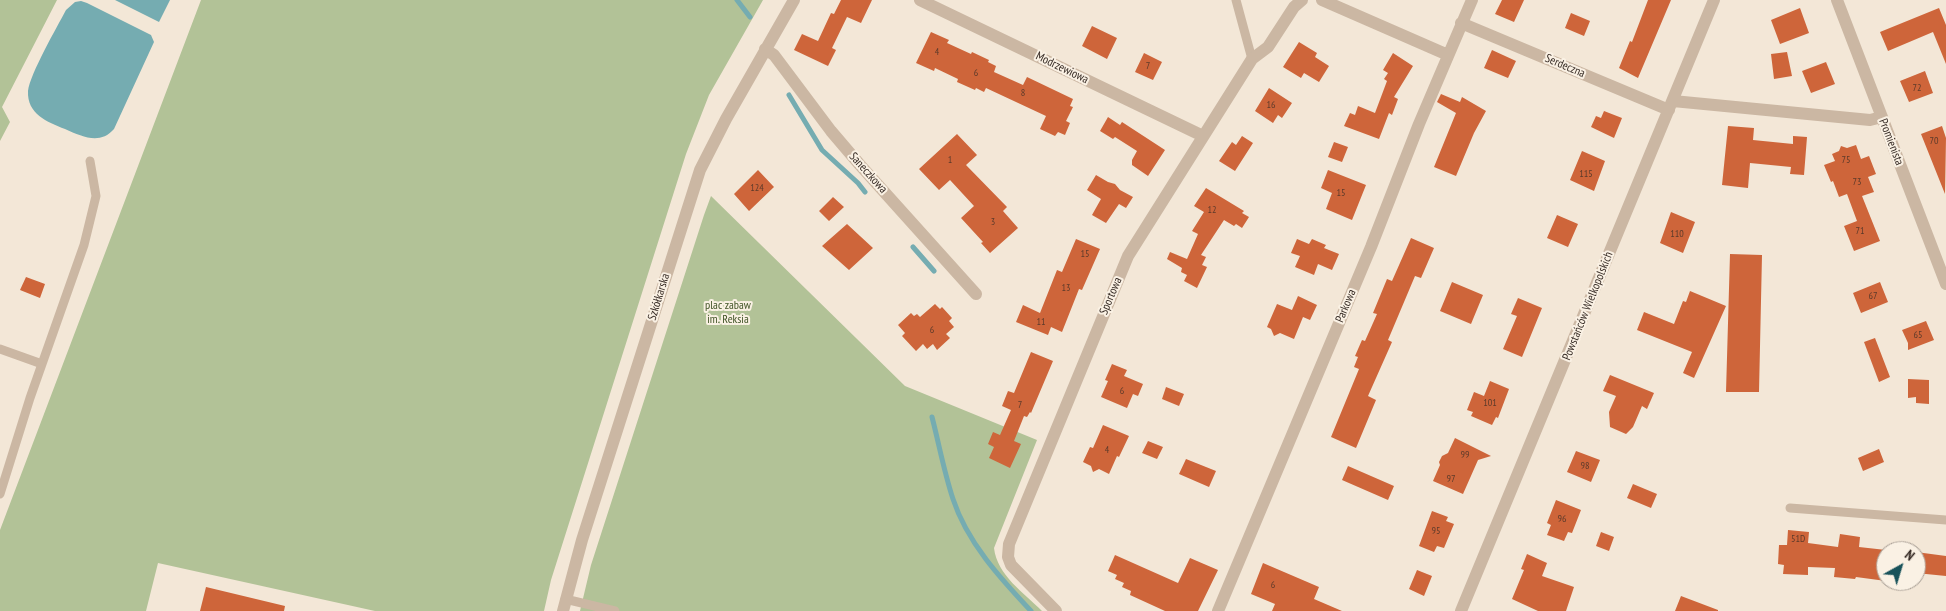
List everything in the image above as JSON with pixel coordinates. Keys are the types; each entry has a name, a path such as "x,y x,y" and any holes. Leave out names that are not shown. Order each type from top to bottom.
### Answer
{"street":[{"name":"Szkółkarska","path":"564,605 584,531 700,170 726,119 794,0"},
{"name":"Modrzewiowa","path":"920,0 1203,136"},
{"name":"Sportowa","path":"1056,611 1012,564 1008,557 1009,544 1128,256 1252,59 1268,47 1294,7 1302,0"},
{"path":"1322,0 1448,55"},
{"name":"Parkowa","path":"1218,611 1472,0"},
{"name":"Powstańców Wielkopolskich","path":"1460,611 1714,0"},
{"name":"Promienista","path":"1837,0 1946,284"},
{"name":"Serdeczna","path":"1462,23 1671,106 1870,120 1882,117"},
{"name":"Saneczkowa","path":"765,49 774,55 860,166 976,294"}],"lane":[{"path":"1236,0 1252,59"},
{"path":"0,494 42,364 84,245 96,196 90,161"},
{"path":"0,349 42,364"},
{"path":"1790,508 1946,520"},
{"path":"564,605 615,611"}],"green space":[{"path":"0,0 57,0 2,107 10,122 0,141"},
{"path":"201,0 763,0 709,95 686,154 551,580 544,611 375,611 158,563 146,611 0,611 0,530"},
{"name":"plac zabaw im. Reksia","path":"711,196 905,386 1037,440 994,548 1000,567 1012,583 1042,611 580,611 591,565"}],"water":[{"path":"115,0 170,0 159,22"},
{"path":"81,1 151,35 154,42 114,129 109,134 97,138 78,135 39,116 31,106 28,91 39,62 66,10 75,2"}],"building":[{"path":"841,0 872,0 861,23 847,17 832,48 836,50 828,66 794,50 802,34 818,41 831,13 834,14"},
{"path":"1502,0 1524,0 1514,22 1495,14"},
{"path":"1648,0 1671,0 1638,78 1619,68 1630,41 1632,42"},
{"path":"1800,8 1809,33 1780,44 1771,20"},
{"path":"1939,8 1946,25 1946,64 1933,32 1888,51 1880,32"},
{"path":"1571,13 1590,21 1584,36 1565,28"},
{"path":"1092,26 1117,38 1107,59 1082,46"},
{"path":"931,32 949,40 947,43 989,60 988,62 996,66 994,72 1023,85 1027,77 1073,99 1070,106 1073,107 1066,121 1070,123 1065,135 1058,132 1055,136 1040,129 1046,116 986,88 984,92 976,88 975,90 957,82 958,79 935,68 934,71 916,63"},
{"path":"1299,42 1317,53 1315,57 1329,66 1319,82 1304,73 1301,78 1283,67"},
{"path":"1492,50 1516,61 1508,78 1484,68"},
{"path":"1787,52 1792,76 1774,79 1771,54"},
{"path":"1144,53 1162,62 1153,80 1135,72"},
{"path":"1393,53 1413,66 1394,97 1398,99 1392,115 1389,113 1379,139 1344,126 1350,113 1355,115 1358,106 1375,113 1387,81 1384,79 1388,73 1383,70"},
{"path":"1826,62 1835,84 1811,93 1802,71"},
{"path":"1925,71 1933,93 1909,102 1900,81"},
{"path":"1269,88 1292,103 1282,118 1278,115 1273,123 1255,111"},
{"path":"1441,94 1460,102 1462,97 1486,111 1474,133 1456,176 1434,167 1456,113 1437,102"},
{"path":"1604,111 1622,118 1614,138 1591,127 1596,116 1601,118"},
{"path":"1108,117 1120,125 1122,122 1165,150 1148,176 1132,165 1132,160 1137,151 1115,137 1113,139 1100,131"},
{"path":"1728,126 1754,128 1753,140 1793,144 1793,136 1807,137 1804,175 1790,174 1791,167 1750,163 1748,188 1722,185"},
{"path":"1942,126 1946,138 1945,194 1921,134"},
{"path":"957,134 977,155 966,165 1007,207 1003,211 1018,228 990,253 981,243 983,242 961,218 974,206 950,180 939,190 919,169"},
{"path":"1242,136 1253,143 1235,171 1219,161 1232,142 1236,145"},
{"path":"1334,142 1348,147 1342,162 1328,157"},
{"path":"1856,145 1861,159 1869,156 1876,174 1868,177 1874,192 1862,196 1880,241 1854,251 1844,226 1857,221 1847,194 1839,197 1824,165 1835,161 1832,154 1839,151 1841,146 1847,148"},
{"path":"1582,151 1605,161 1594,191 1570,180"},
{"path":"758,170 774,187 749,211 734,194"},
{"path":"1328,170 1366,185 1352,220 1326,209 1332,193 1321,188"},
{"path":"1096,175 1115,184 1120,190 1133,197 1126,208 1119,204 1106,223 1092,215 1101,199 1087,190"},
{"path":"1206,188 1244,211 1242,213 1249,217 1242,228 1224,220 1201,255 1206,257 1202,265 1207,267 1197,288 1184,281 1187,275 1181,272 1182,268 1167,259 1170,252 1187,259 1198,234 1192,231 1204,212 1194,206"},
{"path":"833,197 844,207 829,221 819,211"},
{"path":"1671,212 1695,222 1683,253 1660,243"},
{"path":"1557,215 1578,224 1568,247 1547,238"},
{"path":"847,224 873,248 849,270 822,246"},
{"path":"1411,238 1434,248 1421,278 1415,276 1388,340 1392,342 1368,396 1376,400 1356,448 1331,437 1359,369 1354,367 1358,357 1355,356 1362,340 1365,341 1377,314 1373,313 1387,279 1392,281"},
{"path":"1076,239 1100,249 1082,290 1079,289 1062,332 1051,327 1048,335 1016,322 1023,305 1040,313 1057,270 1062,272"},
{"path":"1297,239 1309,244 1312,239 1326,245 1324,248 1339,254 1332,270 1318,264 1314,275 1295,267 1300,256 1291,253"},
{"path":"1730,254 1762,255 1759,392 1726,392"},
{"path":"26,277 45,284 40,298 20,290"},
{"path":"1452,282 1483,295 1471,324 1440,311"},
{"path":"1880,282 1888,302 1861,313 1853,293"},
{"path":"1690,291 1726,306 1694,378 1683,373 1692,352 1637,330 1644,312 1674,324 1683,301 1686,302"},
{"path":"1298,296 1317,305 1310,320 1303,317 1294,339 1280,333 1274,336 1271,329 1267,327 1277,304 1292,310"},
{"path":"1518,298 1542,308 1522,357 1503,349 1517,316 1511,314"},
{"path":"935,304 940,309 942,307 952,318 949,321 954,327 946,334 950,338 937,350 933,344 927,349 923,344 916,351 902,336 905,333 898,325 911,313 914,316 917,314 920,317"},
{"path":"1926,321 1934,340 1908,350 1908,343 1902,330"},
{"path":"1875,338 1890,377 1879,382 1864,342"},
{"path":"1031,352 1053,361 1031,413 1027,417 1024,416 1014,441 1021,444 1010,468 989,458 994,447 988,444 993,432 1000,435 1011,410 1002,406 1008,391 1014,393"},
{"path":"1112,364 1127,370 1124,376 1143,384 1138,396 1133,394 1127,408 1101,397 1108,381 1105,380"},
{"path":"1610,375 1654,393 1647,409 1642,406 1633,427 1626,434 1610,427 1609,412 1616,396 1603,391"},
{"path":"1908,379 1929,380 1929,404 1916,403 1916,397 1908,398"},
{"path":"1490,381 1509,389 1498,418 1496,417 1492,425 1471,416 1473,412 1467,410 1474,392 1484,396"},
{"path":"1166,387 1184,394 1179,406 1162,399"},
{"path":"1103,425 1129,436 1109,474 1099,469 1093,472 1091,466 1083,462 1090,447 1093,448"},
{"path":"1455,438 1491,456 1478,460 1463,494 1433,481 1442,456 1448,453"},
{"path":"1148,441 1163,447 1157,459 1142,453"},
{"path":"1879,449 1884,462 1863,471 1858,458"},
{"path":"1576,451 1600,460 1591,482 1567,472"},
{"path":"1186,459 1216,471 1209,487 1179,474"},
{"path":"1348,466 1394,486 1388,500 1342,480"},
{"path":"1633,484 1657,494 1651,508 1627,498"},
{"path":"1556,500 1581,510 1572,533 1568,532 1564,541 1547,535 1551,525 1547,523"},
{"path":"1432,511 1448,517 1446,521 1454,524 1444,548 1437,546 1434,552 1419,546"},
{"path":"1788,530 1809,532 1808,543 1838,547 1840,534 1860,537 1859,547 1876,549 1876,580 1834,577 1835,568 1808,567 1808,575 1783,574 1784,565 1778,564 1779,545 1787,545"},
{"path":"1601,532 1614,537 1609,551 1596,546"},
{"path":"1926,553 1946,556 1946,576 1926,574"},
{"path":"1527,554 1547,563 1542,576 1574,587 1566,611 1538,611 1512,599 1524,570 1521,569"},
{"path":"1115,555 1178,583 1190,558 1218,570 1198,611 1165,611 1130,595 1131,591 1122,587 1124,583 1115,579 1117,575 1108,571"},
{"path":"1263,563 1319,587 1314,599 1342,611 1272,611 1275,604 1251,594"},
{"path":"1417,570 1432,576 1424,596 1409,589"},
{"path":"206,587 285,606 284,611 200,611"},
{"path":"1681,596 1718,610 1718,611 1675,611"}],"waterway":[{"path":"737,0 750,17"},
{"path":"789,95 822,150 858,183 865,192"},
{"path":"913,247 934,271"},
{"path":"932,417 944,468 959,515 986,559 1031,611"}]}
